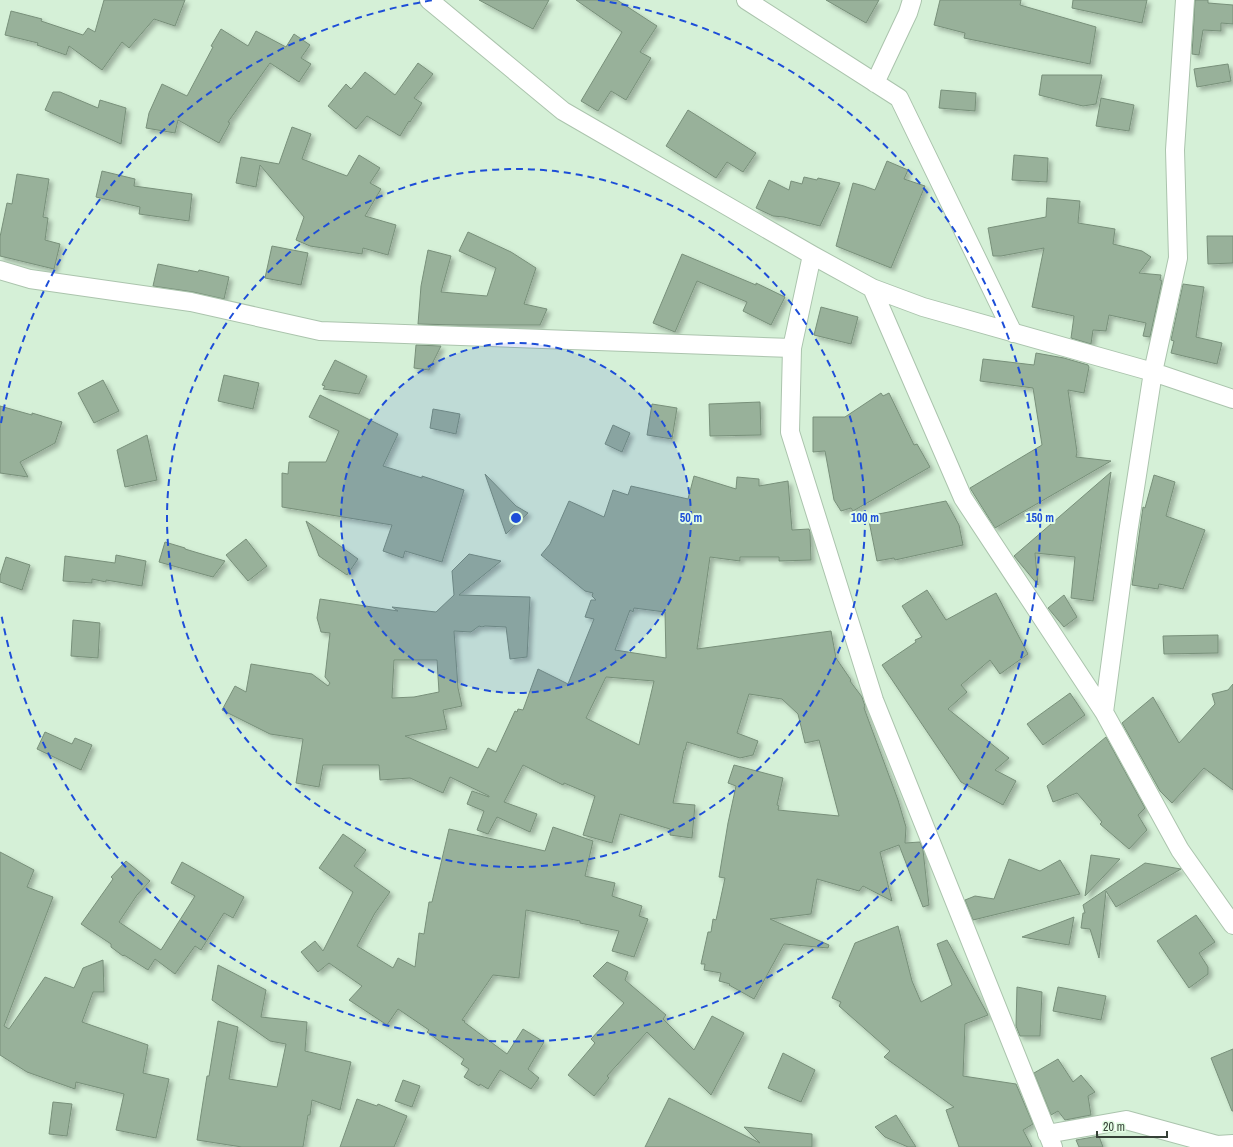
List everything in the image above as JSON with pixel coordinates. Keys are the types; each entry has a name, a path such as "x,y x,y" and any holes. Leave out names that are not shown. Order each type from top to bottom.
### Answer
{"street":[{"path":"429,0 563,111 872,288 923,307 1153,372 1233,399"},
{"path":"746,0 899,98 1013,333"},
{"path":"875,83 908,13 912,0"},
{"path":"1104,712 1128,533 1153,372 1178,258 1175,150 1185,0"},
{"path":"812,255 792,348 790,432 874,700 1050,1141 1126,1120 1217,1145 1233,1144"},
{"path":"0,270 30,278 191,302 320,331 792,348"},
{"path":"872,288 963,498 1104,712 1180,850 1233,924"}],"building":[{"path":"104,0 185,0 175,26 154,19 129,48 122,42 102,70 69,46 66,55 37,45 38,43 5,35 11,11 42,19 41,21 83,35 88,28 95,32"},
{"path":"479,0 549,0 533,29"},
{"path":"576,0 617,0 657,26 640,52 651,58 626,100 611,91 598,111 581,101 622,32"},
{"path":"826,0 879,0 866,23"},
{"path":"940,0 1021,0 1020,5 1096,27 1090,64 964,38 965,33 934,25"},
{"path":"1073,0 1147,0 1142,23 1072,8"},
{"path":"1195,0 1208,0 1208,3 1233,5 1233,24 1221,23 1221,31 1203,30 1199,55 1192,54"},
{"path":"221,29 248,46 256,31 286,47 294,34 310,45 301,58 311,64 299,82 270,63 228,122 230,123 219,143 178,120 175,133 146,128 149,113 162,84 187,96 213,47 211,46"},
{"path":"418,63 433,74 414,98 422,103 400,136 367,116 356,129 328,106 346,84 351,89 365,72 395,95"},
{"path":"1228,64 1231,81 1197,87 1194,69"},
{"path":"1042,75 1102,75 1096,104 1083,106 1039,95"},
{"path":"941,90 976,93 975,111 939,108"},
{"path":"53,92 60,92 98,108 100,100 126,108 121,144 45,110"},
{"path":"1101,98 1134,105 1129,131 1096,126"},
{"path":"688,110 756,153 743,172 727,162 716,178 666,146"},
{"path":"292,127 311,134 302,159 347,176 359,155 380,168 370,183 381,189 365,216 396,225 388,255 363,248 362,254 310,246 296,240 304,217 260,165 256,187 236,183 241,157 279,164"},
{"path":"1014,155 1048,158 1047,182 1012,180"},
{"path":"887,161 908,170 904,179 925,186 891,268 836,246 853,183 875,190"},
{"path":"102,171 135,179 134,186 192,194 189,221 139,214 140,207 96,197"},
{"path":"17,174 49,179 43,217 48,218 45,240 60,244 54,269 0,256 0,237 7,203 12,204"},
{"path":"804,177 817,180 818,178 840,183 820,226 784,217 773,216 756,208 769,180 789,190 791,181 802,184"},
{"path":"1047,198 1080,201 1078,223 1115,229 1113,244 1142,251 1151,257 1139,273 1161,275 1160,280 1162,281 1150,337 1143,336 1146,323 1109,315 1106,331 1093,330 1091,344 1071,338 1074,316 1032,307 1044,248 1001,256 993,256 988,228 1046,217"},
{"path":"468,232 511,252 536,268 524,304 547,309 540,325 418,324 421,286 428,250 451,256 441,292 487,296 496,268 459,251"},
{"path":"1207,236 1233,236 1233,263 1208,264"},
{"path":"272,246 308,253 301,285 265,278"},
{"path":"682,254 756,285 756,283 785,297 771,325 743,311 747,302 697,281 675,332 653,323"},
{"path":"158,264 198,272 199,270 229,277 224,299 193,292 153,286"},
{"path":"1183,284 1204,287 1196,337 1222,343 1217,364 1171,353 1174,341 1171,340"},
{"path":"821,307 858,317 851,344 814,335"},
{"path":"416,345 441,346 429,370 414,368"},
{"path":"1036,353 1064,358 1088,365 1089,367 1084,393 1068,390 1077,452 1076,457 1111,461 995,528 970,488 1042,445 1033,388 980,381 983,359 1034,365"},
{"path":"335,360 367,376 359,394 323,389 325,386 322,385"},
{"path":"224,375 259,383 253,409 218,401"},
{"path":"103,380 119,411 94,423 78,393"},
{"path":"881,393 883,396 889,393 914,445 917,444 930,467 853,511 851,508 841,511 834,500 825,451 813,452 813,417 845,417"},
{"path":"320,395 398,434 383,466 422,478 422,476 464,490 442,562 405,551 403,558 383,551 392,525 282,507 282,473 288,474 289,462 326,462 339,431 309,417"},
{"path":"760,402 761,435 710,436 709,404"},
{"path":"652,404 677,408 672,439 647,435"},
{"path":"0,406 32,415 32,413 62,422 55,443 20,462 28,477 0,473"},
{"path":"433,409 460,414 456,434 430,428"},
{"path":"613,425 630,433 622,452 605,444"},
{"path":"147,435 157,480 125,487 117,450"},
{"path":"1111,472 1093,601 1071,598 1075,557 1035,553 1038,585 1014,556"},
{"path":"485,474 516,506 528,513 506,534"},
{"path":"1154,475 1175,482 1166,516 1205,530 1183,589 1159,584 1158,589 1132,585 1143,507 1145,508"},
{"path":"694,476 736,489 737,477 759,479 759,486 788,481 792,530 809,529 811,560 779,561 779,557 740,557 740,561 710,557 697,649 831,631 836,658 862,697 865,706 864,708 898,800 906,827 905,843 920,842 923,850 929,905 923,907 899,845 880,852 892,901 863,886 859,891 817,879 811,914 770,919 829,945 828,948 784,944 754,999 729,985 730,984 719,981 721,973 704,970 705,964 701,964 708,932 711,932 713,919 716,920 725,878 719,877 736,786 728,783 734,765 783,778 777,805 779,806 778,810 839,816 819,740 805,743 798,714 782,699 749,694 737,733 758,741 753,755 740,758 687,742 673,803 695,805 692,838 670,835 670,829 620,814 612,843 583,835 595,796 564,783 563,785 523,765 504,802 537,814 530,832 497,817 488,834 477,830 484,811 467,804 472,791 489,796 450,777 443,793 410,778 380,780 379,765 323,765 319,787 296,783 303,739 270,734 222,710 235,686 246,692 251,664 312,674 328,686 330,683 325,677 330,633 321,632 317,618 320,599 398,611 392,607 436,612 454,595 452,571 469,554 501,561 459,595 530,597 527,657 510,659 506,627 479,626 471,632 454,631 458,688 462,706 443,710 447,729 405,736 478,768 488,748 496,752 515,711 517,712 518,709 523,710 538,669 568,684 594,619 585,617 591,600 596,600 592,596 593,593 585,591 541,555 550,544 569,501 604,517 613,490 628,495 631,486 688,499","holes":["634,608 665,612 666,658 615,650 630,610 633,612","394,660 437,660 439,692 414,697 392,698","606,677 654,681 639,745 586,718"]},
{"path":"946,501 959,525 963,545 895,560 894,558 877,561 868,516"},
{"path":"306,521 358,559 347,575 319,556"},
{"path":"246,539 267,566 248,581 226,555"},
{"path":"165,542 225,561 213,577 159,562"},
{"path":"116,555 146,561 142,586 92,579 92,583 63,581 65,556 115,563"},
{"path":"6,557 30,565 22,590 0,582 0,576"},
{"path":"927,590 946,620 996,593 1028,654 1000,674 990,660 961,685 967,692 948,709 1009,758 995,770 1016,781 1003,805 961,782 882,665 916,642 915,640 922,637 902,606"},
{"path":"1064,595 1077,617 1064,627 1048,608"},
{"path":"73,620 100,623 98,658 71,656"},
{"path":"1218,635 1218,653 1164,654 1163,636"},
{"path":"1233,684 1233,790 1204,768 1172,803 1160,791 1122,723 1153,697 1179,743 1215,704 1212,694 1228,690"},
{"path":"1070,693 1085,715 1043,745 1027,724"},
{"path":"45,732 72,744 75,738 92,745 81,770 37,749"},
{"path":"1106,737 1145,808 1138,815 1147,830 1129,849 1100,824 1102,822 1077,793 1053,802 1047,786"},
{"path":"553,827 593,841 585,876 615,883 612,896 642,906 639,916 648,919 634,957 612,951 619,931 526,910 519,978 493,975 462,1020 507,1054 523,1029 544,1042 528,1069 539,1078 531,1089 500,1070 488,1089 480,1084 479,1086 464,1077 469,1069 461,1064 464,1059 427,1032 429,1030 398,1009 387,1025 349,1000 362,986 329,963 318,972 301,952 315,941 323,951 353,892 319,868 343,834 366,850 354,866 390,892 375,913 357,946 393,968 398,958 415,967 419,933 424,934 429,902 432,902 449,829 545,851"},
{"path":"0,852 34,870 27,887 53,897 4,1026 9,1029 45,977 74,988 83,968 103,960 104,992 93,992 82,1022 148,1045 143,1073 169,1079 156,1138 116,1130 124,1094 76,1082 75,1089 27,1072 0,1055"},
{"path":"1091,855 1120,859 1085,896"},
{"path":"1009,859 1040,871 1060,860 1080,894 973,920 965,900 975,896 994,899"},
{"path":"126,861 150,881 137,895 119,922 161,950 195,896 171,883 182,862 244,897 233,918 224,913 201,950 195,946 175,974 155,959 148,970 124,955 123,956 111,947 111,944 81,924 113,879 111,877"},
{"path":"1145,863 1181,869 1116,907 1106,891 1099,958 1090,929 1081,928 1083,913 1085,913 1083,905"},
{"path":"1196,915 1215,942 1199,953 1208,967 1208,974 1189,988 1157,941"},
{"path":"1074,917 1069,945 1022,937"},
{"path":"898,926 912,981 921,1002 952,985 937,944 947,940 988,1015 965,1024 963,1076 1016,1084 1033,1124 1023,1130 1032,1147 959,1147 946,1110 954,1107 884,1057 890,1051 839,1006 841,1002 832,998 855,943"},
{"path":"607,962 628,972 625,980 666,1015 663,1019 694,1050 712,1016 744,1033 711,1095 647,1032 607,1076 609,1078 594,1096 568,1075 595,1043 591,1039 624,1003 593,976"},
{"path":"218,965 266,990 261,1017 307,1022 305,1051 351,1062 340,1110 312,1100 303,1147 242,1147 197,1140 207,1076 209,1076 218,1021 238,1027 229,1079 277,1087 286,1044 270,1041 212,1000"},
{"path":"1017,987 1042,992 1040,1036 1020,1036 1016,1026"},
{"path":"1058,987 1106,996 1101,1020 1053,1011"},
{"path":"1233,1049 1233,1111 1232,1111 1211,1058"},
{"path":"783,1053 815,1070 801,1102 768,1088"},
{"path":"1058,1059 1073,1082 1081,1075 1095,1092 1088,1096 1091,1115 1065,1120 1058,1111 1051,1115 1034,1073"},
{"path":"403,1080 420,1086 412,1107 395,1101"},
{"path":"669,1098 760,1143 744,1127 812,1134 812,1147 645,1147"},
{"path":"357,1099 377,1106 378,1104 407,1116 394,1147 340,1147"},
{"path":"53,1102 72,1104 67,1136 49,1134"},
{"path":"896,1115 916,1147 908,1147 885,1137 875,1127"},
{"path":"1099,1136 1103,1147 1079,1147 1076,1140"}]}
